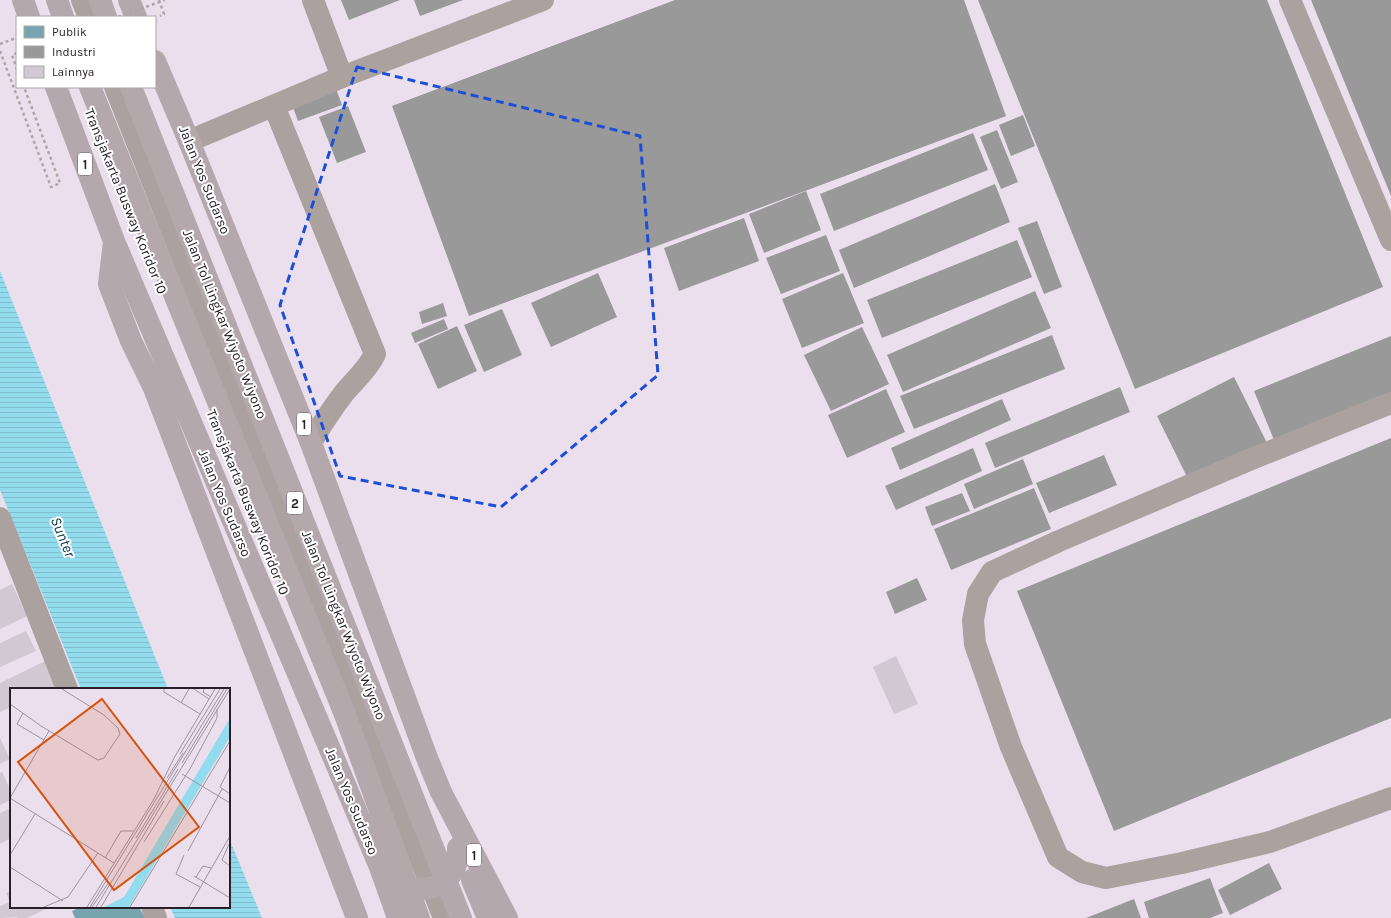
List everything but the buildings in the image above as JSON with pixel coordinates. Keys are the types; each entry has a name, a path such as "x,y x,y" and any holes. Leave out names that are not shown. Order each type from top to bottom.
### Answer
{"highway":[{"path":"23,0 29,16"},
{"path":"57,0 63,16"},
{"path":"100,0 106,16"},
{"path":"129,0 136,16"},
{"name":"Jalan Yos Sudarso","path":"156,63 189,141 311,443 427,758 441,792 507,918"},
{"name":"Jalan Yos Sudarso","path":"56,88 114,241 380,867 398,918"},
{"path":"90,88 344,712 419,918"},
{"name":"Jalan Tol Lingkar Wiyoto Wiyono","path":"131,88 461,918"},
{"path":"114,241 109,284 131,341 154,388 357,918"},
{"name":"Jalan Yos Sudarso","path":"441,792 458,848 488,918"},
{"path":"392,874 402,884 415,889 424,890 433,888 450,876 455,868 458,858 458,848"}],"street":[{"path":"48,0 54,16"},
{"path":"82,0 89,16"},
{"path":"313,0 342,77"},
{"path":"189,141 342,77 544,0"},
{"path":"1290,0 1391,240"},
{"name":"Transjakarta Busway Koridor 10","path":"81,88 218,430 346,741 392,874 409,918"},
{"name":"Transjakarta Busway Koridor 10","path":"115,88 444,918"},
{"path":"274,106 376,354 370,364 345,392 325,419 311,443"},
{"path":"1391,403 1249,460 1059,541 992,572 978,594 973,620 975,644 1011,747 1058,857 1082,872 1106,878 1182,863 1270,842 1391,798"},
{"path":"0,518 67,688"},
{"path":"152,908 156,918"}],"path":[{"path":"159,0 164,14"},
{"path":"121,16 165,0"},
{"path":"0,44 16,38"},
{"path":"0,51 51,187 60,183 24,88"},
{"path":"16,53 12,55 16,66"}],"highlighted area":[{"path":"357,67 640,136 658,375 501,507 340,476 280,305"}],"water":[{"name":"Sunter","path":"0,271 168,688 81,688 0,490"},
{"path":"230,840 262,918 175,918 170,908 230,908"}]}
